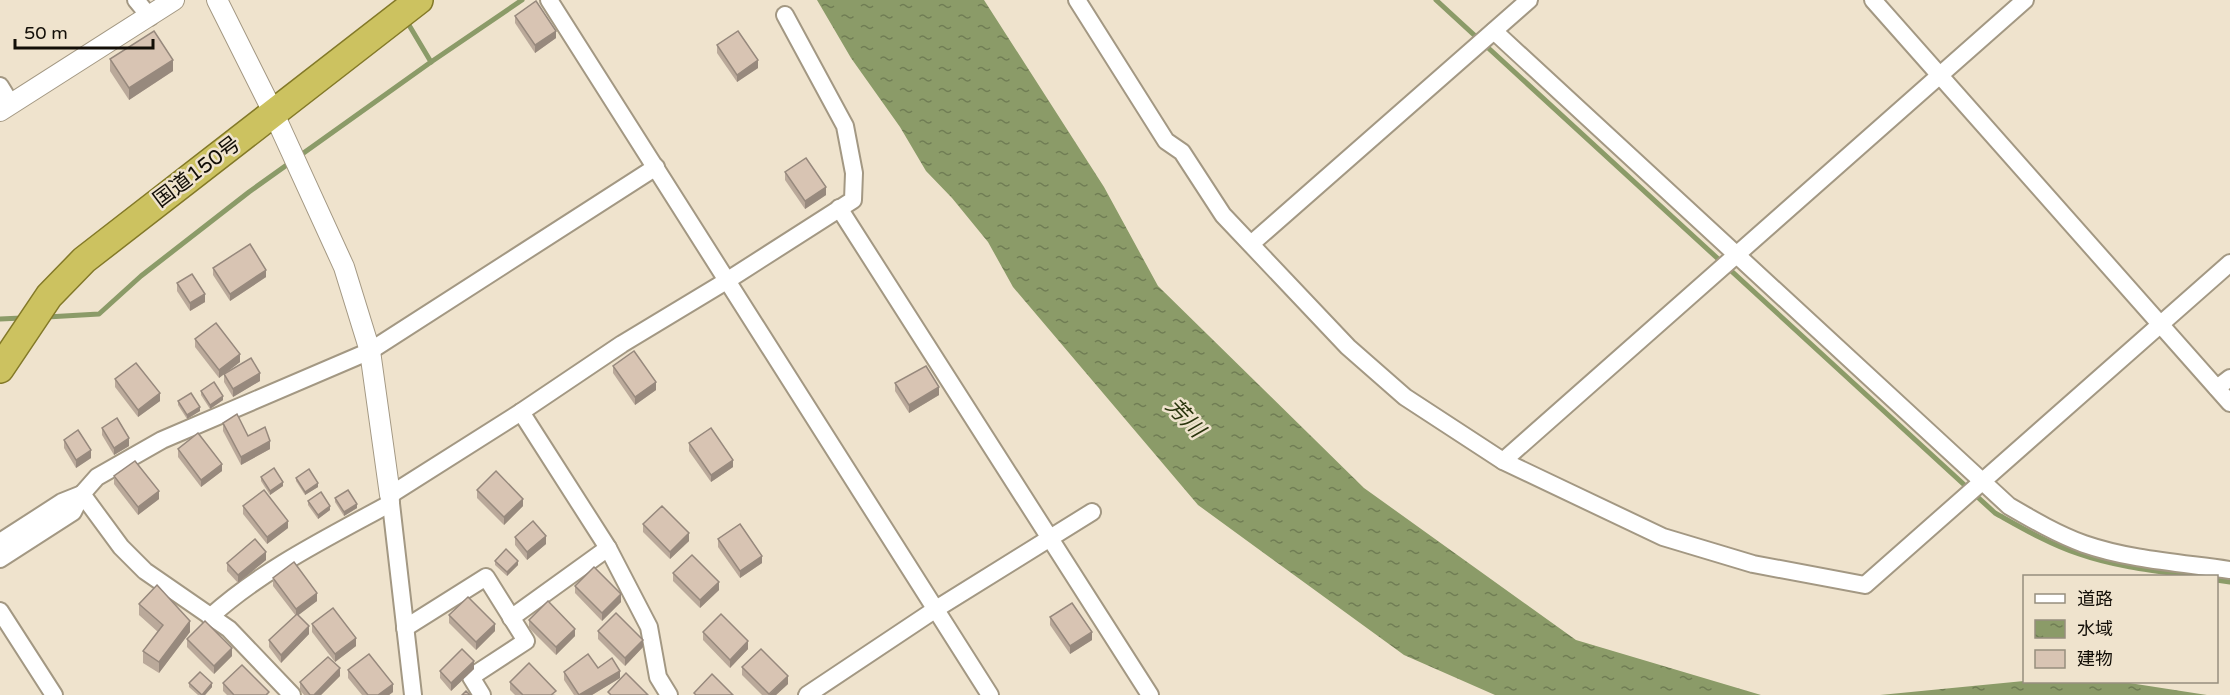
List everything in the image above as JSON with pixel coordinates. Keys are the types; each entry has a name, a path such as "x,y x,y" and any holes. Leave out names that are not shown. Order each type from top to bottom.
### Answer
{"highway":[{"name":"国道150号","path":"0,369 49,296 84,260 419,0"}],"street":[{"path":"136,0 150,17"},
{"path":"0,86 6,107 174,0"},
{"path":"217,0 274,114 344,267 370,351 391,499 413,695"},
{"path":"549,0 990,695"},
{"path":"1077,0 1166,141 1182,152 1223,215 1326,325 1405,397 1503,461 1663,537 1753,564 1864,585 2230,263"},
{"path":"1251,244 1529,0"},
{"path":"1873,0 2161,324 2224,383 2230,403"},
{"path":"1503,461 2025,0"},
{"path":"210,617 235,594 391,499 622,344 853,200 854,173 845,126 785,15"},
{"path":"1492,33 2009,506 2048,528 2084,544 2123,554 2230,570"},
{"path":"0,559 73,512 82,494 97,477 162,440 370,351 656,167"},
{"path":"839,208 1150,695"},
{"path":"521,412 608,548 648,627 658,677 669,695"},
{"path":"0,542 62,502 82,494"},
{"path":"82,494 121,547 145,571 229,629 292,695"},
{"path":"807,695 936,609 1092,512"},
{"path":"511,618 608,548"},
{"path":"405,628 486,577 526,641 471,677 482,695"},
{"path":"0,611 54,695"}],"water":[{"name":"芳川","path":"817,0 984,0 1104,187 1158,286 1364,488 1576,640 1761,695 1495,695 1404,655 1198,505 1013,287 988,242 952,198 926,171 900,127 851,58"},
{"path":"2023,681 2023,683 2129,683 2207,695 1880,695"}],"building":[{"path":"536,1 556,31 535,45 515,16"},
{"path":"154,31 173,60 129,88 110,59"},
{"path":"738,31 758,60 737,75 717,45"},
{"path":"806,158 826,187 805,201 785,172"},
{"path":"250,244 266,270 230,294 213,268"},
{"path":"192,274 205,294 190,303 177,283"},
{"path":"216,323 240,354 219,370 195,339"},
{"path":"634,351 656,382 635,397 613,366"},
{"path":"251,358 260,373 233,389 224,374"},
{"path":"136,363 160,393 138,410 115,379"},
{"path":"926,366 939,387 909,405 895,383"},
{"path":"214,382 223,396 210,405 201,391"},
{"path":"191,393 200,407 187,415 178,401"},
{"path":"237,414 248,436 265,427 270,441 241,457 223,423"},
{"path":"117,418 129,438 114,448 102,428"},
{"path":"711,428 733,460 711,475 689,443"},
{"path":"78,430 91,450 76,460 64,440"},
{"path":"198,433 222,464 201,480 178,449"},
{"path":"135,461 159,491 138,507 114,476"},
{"path":"274,468 283,482 270,491 261,477"},
{"path":"309,469 318,483 305,492 296,478"},
{"path":"496,471 523,499 504,517 477,490"},
{"path":"264,490 288,521 267,537 243,506"},
{"path":"348,490 357,504 344,512 335,498"},
{"path":"321,492 330,506 318,515 308,501"},
{"path":"662,506 689,533 670,552 643,524"},
{"path":"533,521 546,536 527,552 515,537"},
{"path":"740,524 762,556 740,571 718,539"},
{"path":"255,539 266,552 238,575 227,563"},
{"path":"506,549 518,561 507,572 495,561"},
{"path":"692,555 719,582 700,600 673,573"},
{"path":"294,562 317,593 296,609 273,578"},
{"path":"594,567 621,594 602,613 575,586"},
{"path":"157,585 190,621 159,662 143,651 163,625 139,604"},
{"path":"468,597 495,624 476,642 449,615"},
{"path":"548,601 575,629 556,647 529,620"},
{"path":"1072,603 1092,632 1070,646 1050,617"},
{"path":"333,608 356,638 335,654 312,624"},
{"path":"616,613 643,640 625,658 598,631"},
{"path":"297,614 309,626 281,655 269,640"},
{"path":"721,614 748,641 730,660 703,632"},
{"path":"205,621 232,648 214,666 187,639"},
{"path":"462,649 474,661 451,683 440,671"},
{"path":"761,649 788,676 769,694 742,667"},
{"path":"369,654 393,684 378,695 368,695 348,670"},
{"path":"588,654 598,668 612,658 620,671 579,695 564,672"},
{"path":"328,657 340,668 314,695 310,695 300,682"},
{"path":"529,663 556,691 551,695 523,695 510,682"},
{"path":"242,665 269,692 266,695 234,695 223,683"},
{"path":"200,672 212,683 202,695 189,683"},
{"path":"626,673 648,695 611,695 608,692"},
{"path":"712,674 733,695 696,695 694,693"}],"waterway":[{"path":"47,317 99,314 141,276 249,192 522,0"},
{"path":"1436,0 1995,513 2046,541 2068,550 2107,562 2186,575"},
{"path":"406,20 431,62"},
{"path":"0,319 22,318"},
{"path":"2218,580 2230,582"}]}
